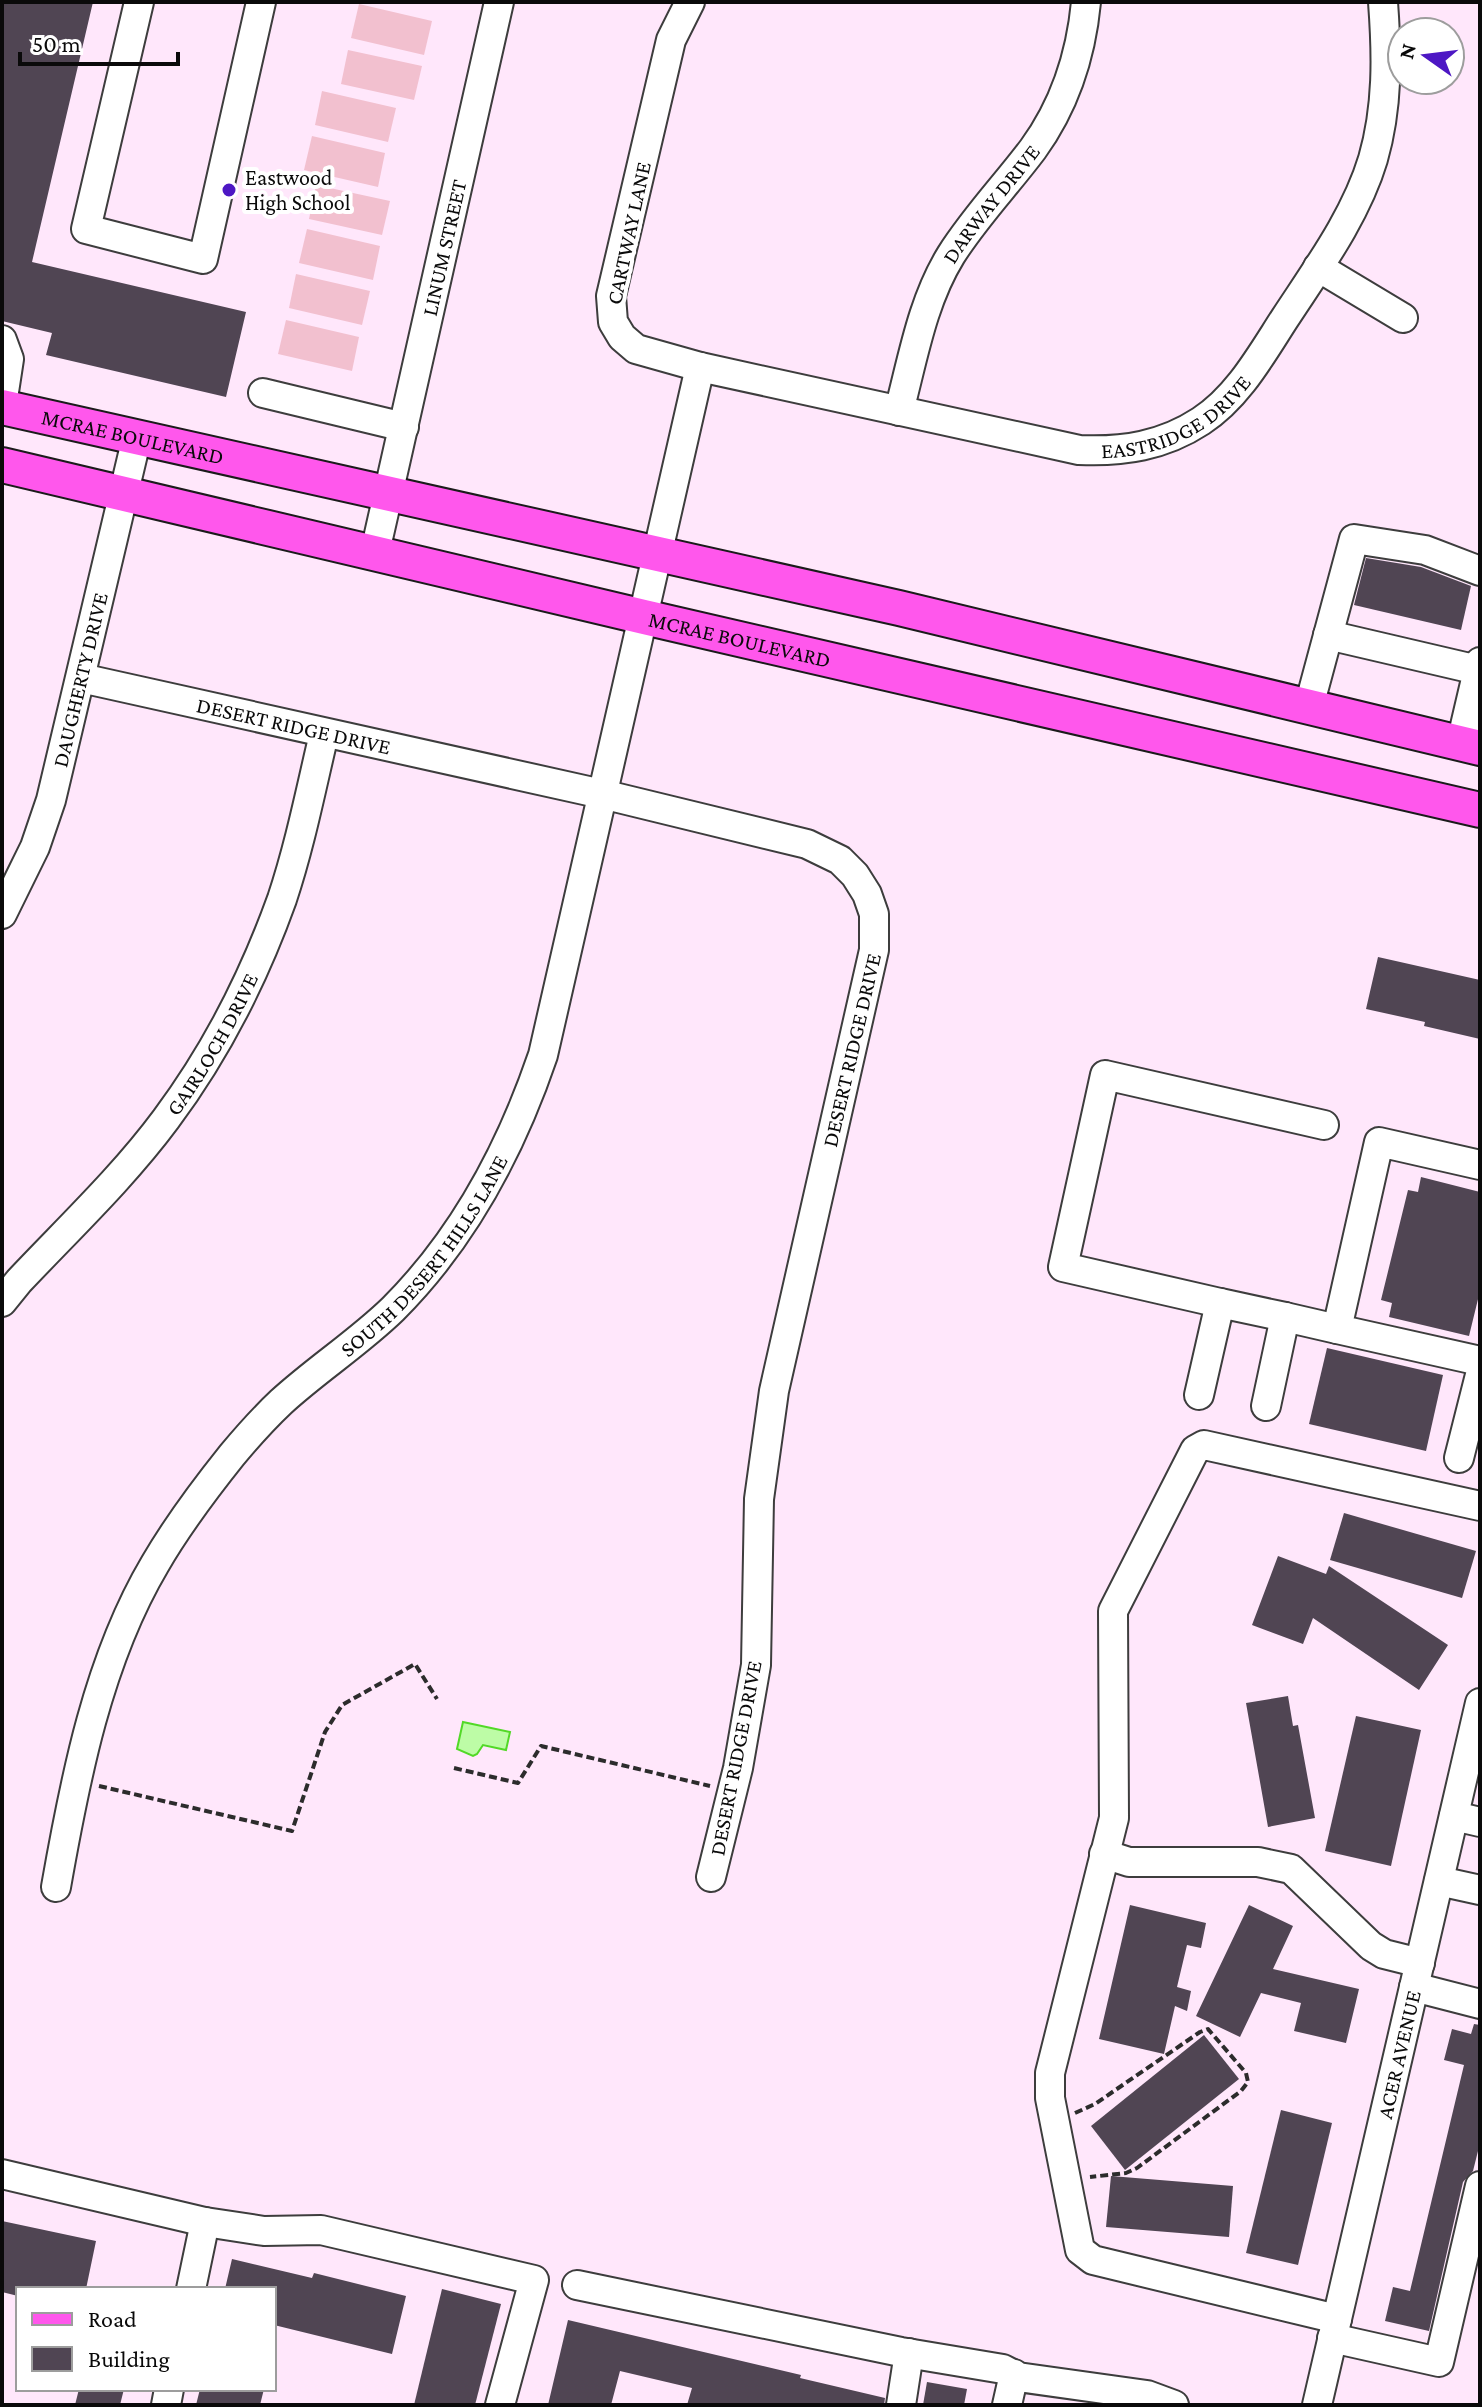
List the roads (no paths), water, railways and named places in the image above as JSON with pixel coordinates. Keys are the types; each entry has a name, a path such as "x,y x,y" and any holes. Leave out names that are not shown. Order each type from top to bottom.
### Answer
{"main road":[{"name":"MCRAE BOULEVARD","path":"2,406 899,608 1471,746"},
{"name":"MCRAE BOULEVARD","path":"2,465 1480,810"}],"street":[{"path":"139,2 86,229 203,259 261,2"},
{"name":"CARTWAY LANE","path":"690,2 671,40 610,306 613,322 622,337 636,349 700,367"},
{"name":"DARWAY DRIVE","path":"899,411 922,321 936,285 968,231 1048,127 1072,75 1082,39 1086,2"},
{"name":"EASTRIDGE DRIVE","path":"700,367 1079,450 1143,447 1172,437 1202,421 1245,379 1318,267 1360,192 1373,159 1385,96 1383,2"},
{"name":"LINUM STREET","path":"375,552 404,427 491,4"},
{"path":"1318,267 1403,318"},
{"path":"2,340 9,359 2,406"},
{"path":"658,554 700,367"},
{"path":"263,393 404,427"},
{"name":"DAUGHERTY DRIVE","path":"2,914 35,847 51,800 137,437"},
{"path":"1309,706 1354,539 1425,550 1480,571"},
{"name":"SOUTH DESERT HILLS LANE","path":"56,1887 103,1684 124,1629 154,1566 188,1512 233,1454 280,1402 394,1308 458,1229 496,1169 524,1110 543,1055 658,554"},
{"path":"1328,635 1479,666 1471,746"},
{"name":"DESERT RIDGE DRIVE","path":"81,678 602,794 821,849 840,860 855,875 867,894 874,914 874,950 769,1418 759,1499 756,1665 732,1791 711,1877"},
{"name":"GAIRLOCH DRIVE","path":"2,1302 131,1162 166,1119 221,1035 262,952 282,898 324,734"},
{"path":"1324,1125 1105,1075 1063,1267 1480,1361"},
{"path":"1337,1329 1379,1142 1480,1165"},
{"path":"1199,1395 1220,1303"},
{"path":"1266,1406 1285,1317"},
{"path":"1459,1458 1474,1423 1480,1375"},
{"path":"1480,1506 1215,1447 1204,1445 1195,1450 1113,1611 1114,1818 1050,2073 1050,2098 1080,2250 1093,2260 1335,2328 1439,2362 1480,2186"},
{"name":"ACER AVENUE","path":"1317,2405 1439,1881 1467,1819 1480,1703"},
{"path":"1104,1854 1129,1862 1258,1862 1291,1869 1371,1946 1417,1975 1480,2004"},
{"path":"1439,1881 1480,1890"},
{"path":"2,2174 205,2222 264,2231 321,2230 534,2280 500,2405"},
{"path":"191,2287 205,2222"},
{"path":"577,2285 909,2353 1003,2369 1014,2374 1147,2395 1166,2404"},
{"path":"901,2405 909,2353"},
{"path":"1007,2405 1014,2374"}],"place":[{"name":"Eastwood High School","path":"229,190"}]}
